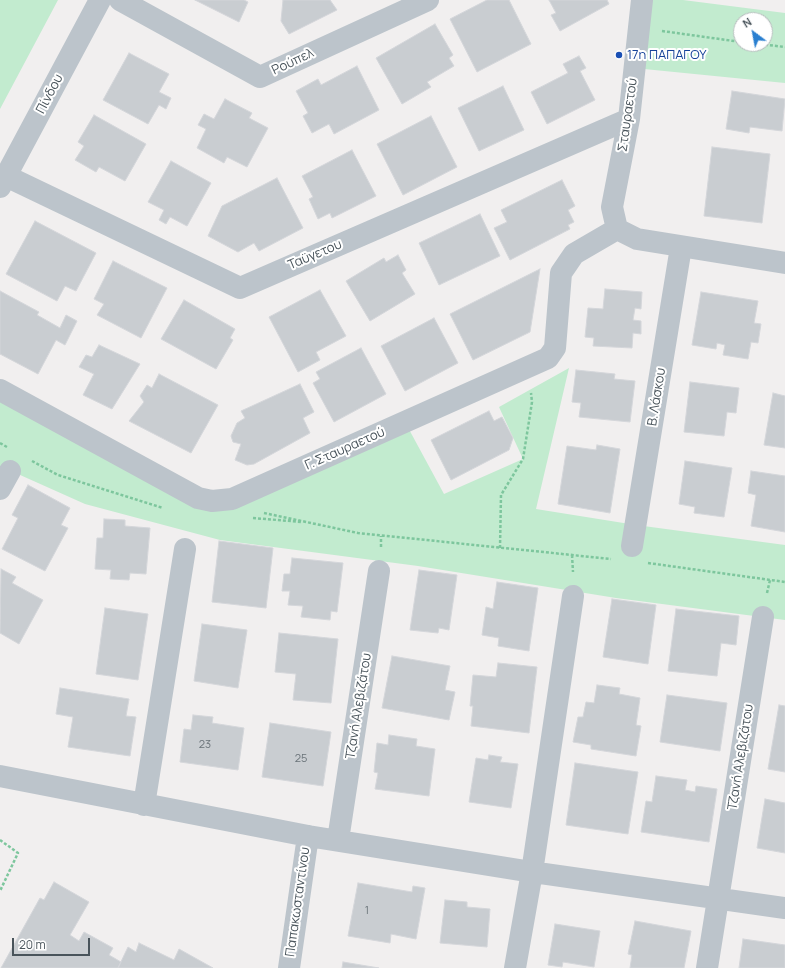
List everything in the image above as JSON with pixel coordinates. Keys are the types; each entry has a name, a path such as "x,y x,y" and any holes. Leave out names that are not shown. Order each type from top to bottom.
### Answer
{"street":[{"name":"Πίνδου","path":"3,182 100,0"},
{"name":"Ρούπελ","path":"120,0 260,77 428,0"},
{"name":"Σταυραετού","path":"617,229 612,207 629,119 642,0"},
{"name":"Ταϋγετου","path":"3,182 240,288 629,119"},
{"path":"617,229 637,239 681,248 785,262"},
{"name":"Γ. Σταυραετού","path":"0,390 198,498 212,501 232,499 548,358 556,348 561,273 574,254 617,229"},
{"name":"Β. Λάσκου","path":"625,553 681,248"},
{"path":"144,805 185,549"},
{"name":"Τζανή Αλεβιζάτου","path":"338,840 379,571"},
{"path":"516,968 532,872 573,596"},
{"name":"Τζανή Αλεβιζάτου","path":"707,968 720,898 763,617"},
{"path":"0,776 308,836 532,872 785,908"},
{"name":"Παπακωσταντίνου","path":"289,968 308,836"}],"path":[{"path":"639,28 733,41"},
{"path":"773,46 785,47"},
{"path":"500,548 501,495 523,459 532,402 526,368"},
{"path":"263,513 358,533 500,548 625,553"},
{"path":"646,563 785,582"},
{"path":"0,840 18,852 0,891"}],"green space":[{"path":"0,0 58,0 0,109"},
{"path":"642,0 683,0 785,13 785,83 634,68"},
{"path":"569,368 536,509 636,525 785,545 785,620 616,598 418,566 220,540 85,504 0,466 0,392 198,498 232,499 405,422 444,494 523,459 499,407"}],"building":[{"path":"195,0 244,0 248,2 239,22"},
{"path":"283,0 330,0 337,10 289,34 281,21"},
{"path":"487,0 509,0 531,44 477,72 450,19"},
{"path":"549,0 607,0 609,4 560,31 551,15 556,13"},
{"path":"435,24 453,55 449,58 454,66 427,82 431,87 402,104 376,58"},
{"path":"129,53 169,74 159,92 171,98 166,109 159,105 148,124 103,100"},
{"path":"579,56 586,68 580,71 595,100 547,124 531,92 568,73 563,64"},
{"path":"357,66 379,110 334,134 329,124 312,133 303,116 308,113 296,91 318,79 321,85"},
{"path":"503,86 524,130 479,151 458,108"},
{"path":"732,91 785,99 782,131 750,127 749,133 726,129"},
{"path":"225,99 252,113 249,118 268,128 247,167 227,157 224,163 197,148 206,129 198,125 204,114 214,119"},
{"path":"94,115 146,144 125,181 99,167 96,172 75,160 84,146 78,142"},
{"path":"431,116 457,167 403,195 377,144"},
{"path":"712,147 770,154 762,223 704,216"},
{"path":"352,150 376,196 332,218 330,213 318,219 309,199 313,197 302,176"},
{"path":"171,161 211,183 187,226 170,217 166,224 159,220 164,210 148,202"},
{"path":"277,178 303,228 259,251 254,243 238,252 208,236 222,206"},
{"path":"562,180 575,206 568,210 574,222 568,225 570,229 510,260 494,228 507,222 501,210"},
{"path":"480,214 500,256 439,285 419,243"},
{"path":"35,221 96,253 76,291 65,286 57,301 6,274"},
{"path":"398,255 406,270 402,273 415,294 370,321 346,281 384,258 386,262"},
{"path":"113,261 167,288 141,338 97,315 104,304 94,299"},
{"path":"540,269 530,332 473,360 450,314"},
{"path":"605,289 642,292 641,309 635,308 633,320 641,321 641,334 633,333 632,348 593,346 594,338 585,337 588,308 603,309"},
{"path":"320,290 346,336 316,352 320,360 298,372 269,317"},
{"path":"0,291 39,312 37,315 60,328 66,315 77,321 65,345 56,340 38,374 0,354"},
{"path":"701,292 758,301 754,323 761,324 758,343 751,342 748,359 723,355 725,345 717,343 716,349 692,345"},
{"path":"184,300 235,329 230,338 233,340 216,369 161,339"},
{"path":"434,318 458,363 405,391 381,346"},
{"path":"99,345 140,364 112,409 83,395 94,374 79,367 86,355 92,357"},
{"path":"361,348 386,394 334,422 313,383 320,379 316,372"},
{"path":"576,370 615,374 614,379 635,381 630,422 579,417 581,403 572,402"},
{"path":"159,374 218,405 191,453 129,421 144,402 140,396 147,385 152,388"},
{"path":"690,382 739,388 736,413 727,412 724,436 684,432"},
{"path":"300,384 314,412 303,418 310,433 254,464 247,465 235,460 241,444 233,442 231,436 237,423 245,418 241,411"},
{"path":"773,393 785,396 785,448 764,445"},
{"path":"489,411 494,421 502,417 513,438 509,450 451,480 431,440"},
{"path":"597,445 620,449 610,513 558,504 567,446 596,450"},
{"path":"685,461 732,468 724,517 694,513 695,507 679,504"},
{"path":"751,471 785,476 785,532 751,526 756,495 748,493"},
{"path":"28,485 70,508 61,525 68,528 45,571 2,549 18,518 12,515"},
{"path":"104,519 125,520 125,526 150,528 146,574 130,573 129,580 110,579 111,570 95,569 97,538 103,538"},
{"path":"219,541 273,548 266,608 212,602"},
{"path":"292,558 343,563 337,612 331,611 330,620 301,617 303,606 288,605 290,591 282,591 284,574 290,574"},
{"path":"1,569 16,577 12,583 43,600 19,644 0,633"},
{"path":"419,570 457,575 449,630 439,628 438,633 410,630"},
{"path":"497,582 538,588 529,651 498,646 499,638 482,635 486,607 493,609"},
{"path":"612,599 656,605 648,664 603,657"},
{"path":"105,608 148,614 138,680 96,674"},
{"path":"676,609 739,616 736,645 721,643 717,676 668,671"},
{"path":"202,624 247,630 238,688 194,681"},
{"path":"279,633 338,639 331,703 293,700 296,674 275,672"},
{"path":"392,656 450,666 445,690 455,692 449,720 382,708"},
{"path":"498,663 537,667 529,733 471,726 473,706 470,706 473,675 496,677"},
{"path":"597,685 620,688 619,694 640,698 636,725 641,726 636,756 591,749 591,745 573,742 578,717 583,717 586,702 594,703"},
{"path":"60,688 129,699 126,716 136,717 130,756 68,747 73,717 56,714"},
{"path":"667,695 727,703 720,751 660,742"},
{"path":"779,705 785,706 785,772 768,769"},
{"path":"193,715 213,717 212,723 244,728 238,770 180,762 184,729 191,730"},
{"path":"270,723 331,732 323,786 262,777"},
{"path":"389,735 417,739 416,746 435,749 429,796 375,789 378,773 374,772 377,743 388,745"},
{"path":"489,755 502,757 500,762 518,764 511,808 469,802 476,758 488,760"},
{"path":"575,763 638,772 628,834 566,825"},
{"path":"656,776 687,780 685,790 695,792 696,786 717,789 709,842 641,832 646,801 652,802"},
{"path":"765,799 785,803 785,853 757,848"},
{"path":"54,882 89,902 70,935 79,941 84,932 113,948 109,955 121,962 118,968 1,968 40,898 44,900"},
{"path":"358,883 412,892 413,886 425,888 416,939 391,934 390,943 348,936"},
{"path":"445,900 467,902 467,907 490,909 487,947 440,943"},
{"path":"635,921 691,931 684,968 630,968 632,955 628,954"},
{"path":"555,924 600,931 594,967 563,962 562,967 548,965"},
{"path":"743,939 785,945 785,968 739,968"},
{"path":"139,943 174,960 179,949 213,968 118,968 128,947 136,952"},
{"path":"343,962 379,968 342,968"}],"place":[{"name":"17η ΠΑΠΑΓΟΥ","path":"619,55"}]}
